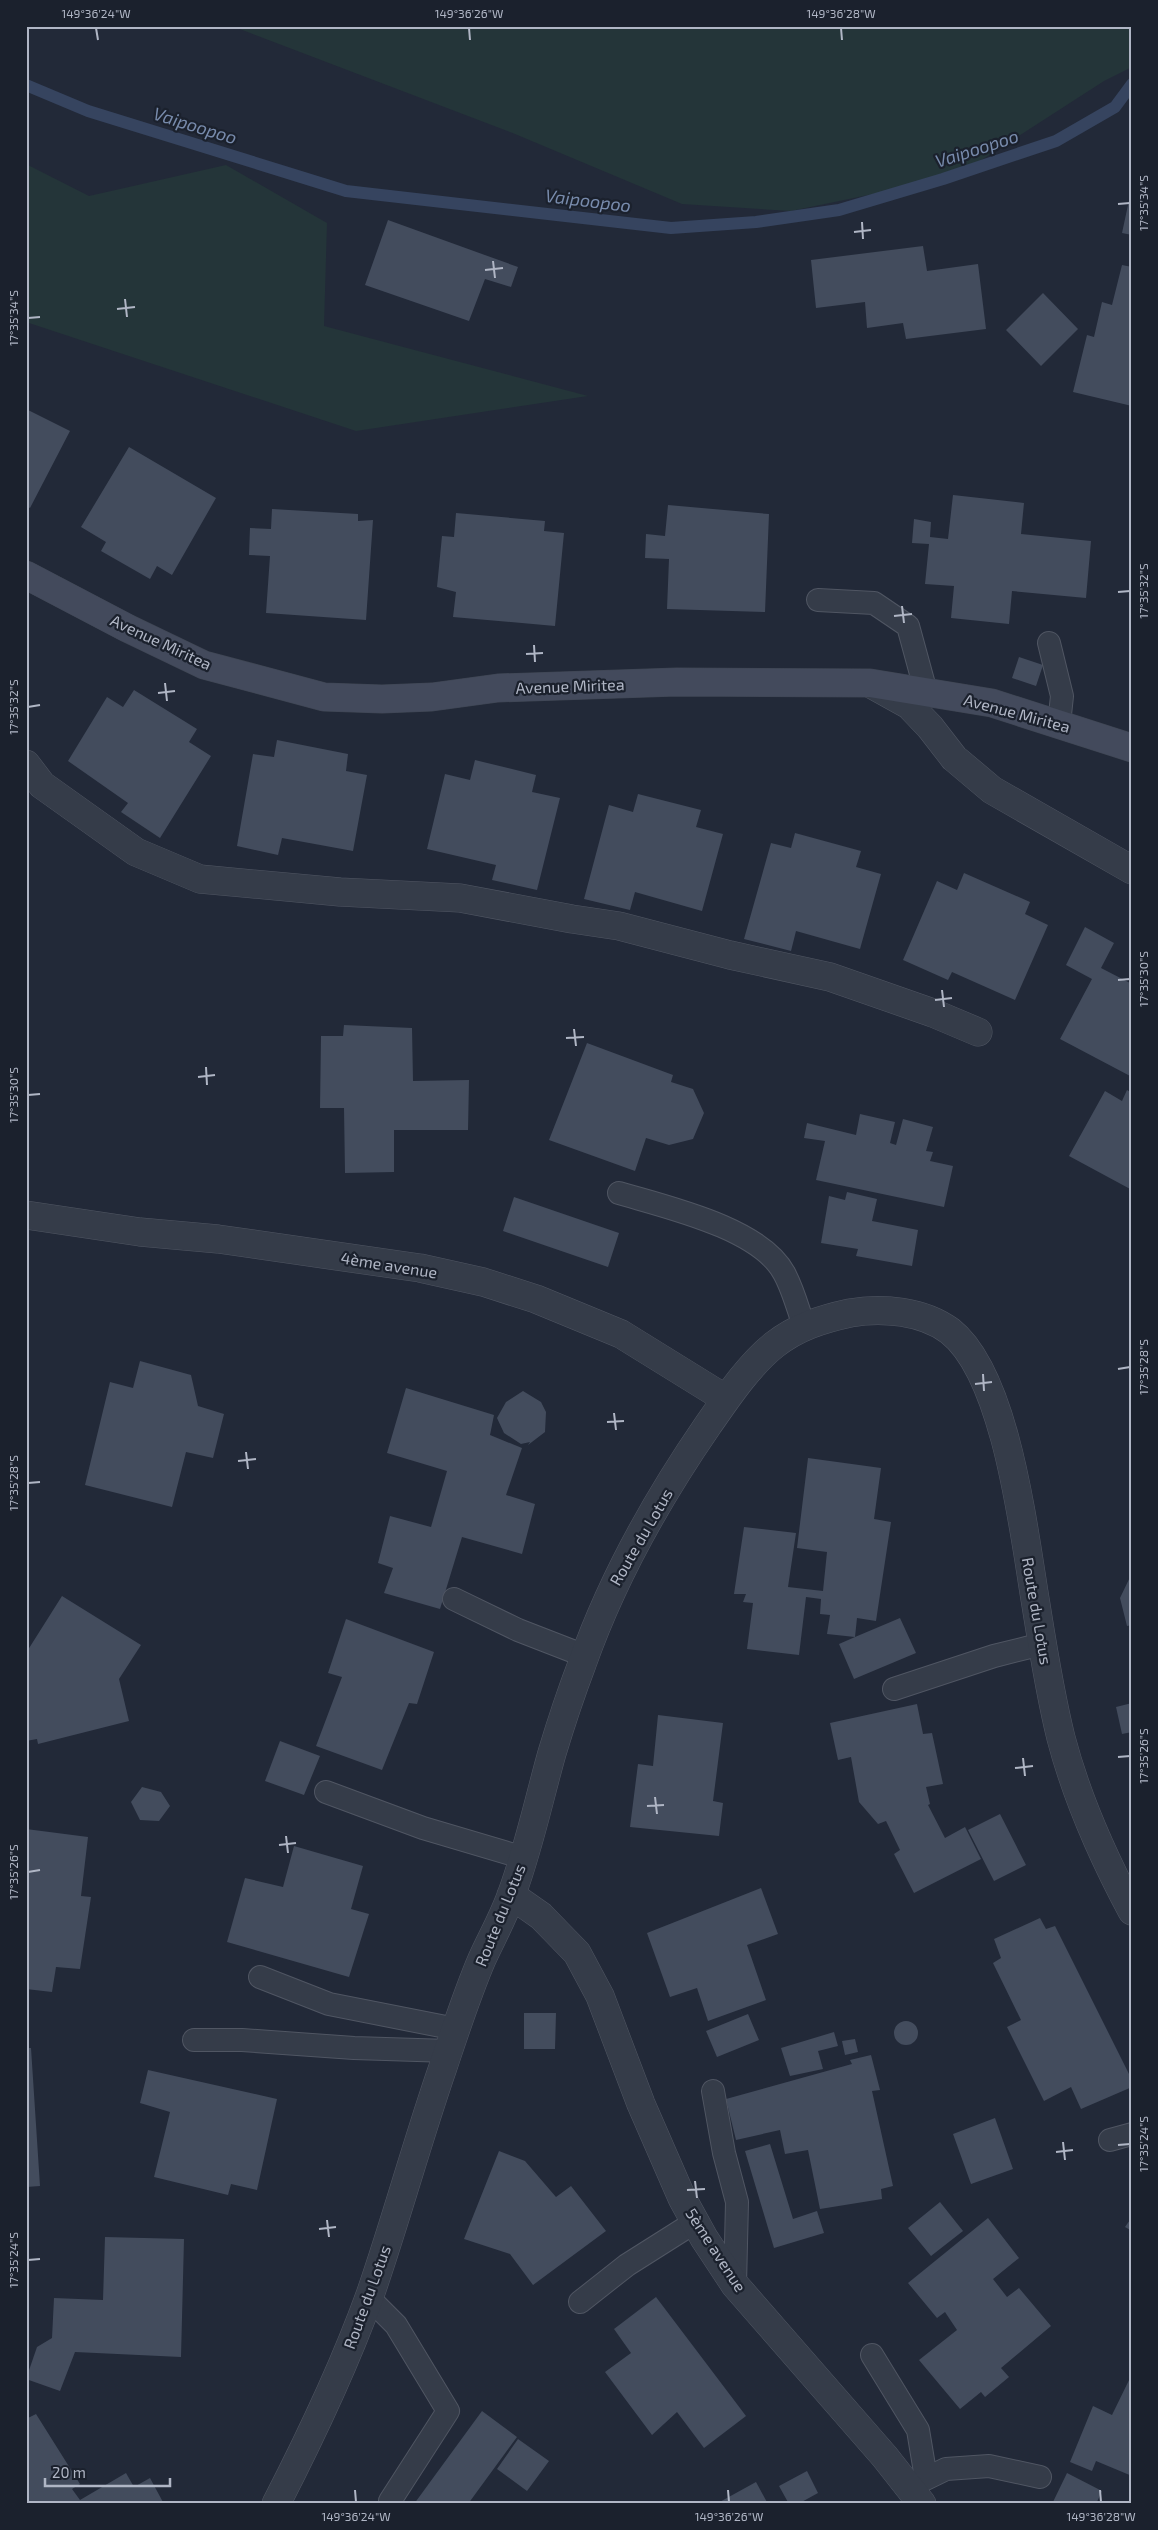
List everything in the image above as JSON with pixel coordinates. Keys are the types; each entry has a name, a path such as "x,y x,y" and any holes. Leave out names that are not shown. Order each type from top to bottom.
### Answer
{"main road":[{"name":"Avenue Miritea","path":"26,575 128,628 204,664 324,697 382,699 432,697 498,688 667,682 870,683 992,703 1132,748"}],"street":[{"path":"870,683 909,705 930,727 954,758 992,790 1132,870"},
{"path":"26,764 42,785 136,852 200,879 340,892 460,898 572,920 619,926 730,955 830,977 933,1013 978,1032"},
{"name":"4ème avenue","path":"26,1215 140,1232 218,1239 401,1265 482,1282 536,1299 621,1334 726,1400"},
{"name":"Route du Lotus","path":"276,2504 319,2419 369,2298 452,2040 480,1965 511,1895 524,1858 553,1750 585,1656 611,1588 688,1455 726,1400 770,1349 804,1326 827,1318 862,1311 893,1311 925,1318 952,1332 974,1360 991,1395 1006,1439 1042,1644 1061,1736 1078,1796 1105,1859 1132,1911"},
{"name":"5ème avenue","path":"511,1895 541,1916 577,1953 600,1996 641,2104 682,2198 735,2285 919,2490"}],"lane":[{"path":"818,600 874,603 908,626 926,692"},
{"path":"1049,643 1062,696 1059,724"},
{"path":"619,1193 724,1227 763,1247 784,1272 804,1326"},
{"path":"454,1598 518,1630 585,1656"},
{"path":"894,1689 994,1656 1042,1644"},
{"path":"326,1792 423,1828 524,1858"},
{"path":"260,1977 329,2004 452,2040"},
{"path":"194,2040 242,2040 354,2048 452,2040"},
{"path":"713,2091 724,2153 737,2202 735,2285"},
{"path":"1110,2140 1132,2134"},
{"path":"580,2302 627,2265 695,2222"},
{"path":"369,2298 396,2325 448,2411 390,2501"},
{"path":"872,2355 918,2430 919,2490"},
{"path":"919,2490 946,2469 989,2466 1024,2472 1040,2477"}],"shaded area":[{"path":"232,26 1132,26 1132,67 1104,81 955,177 791,211 682,204 515,134"},
{"path":"26,164 89,196 226,165 327,223 324,326 588,396 356,431 26,322"}],"building":[{"path":"1132,191 1132,235 1122,233"},
{"path":"388,220 518,267 511,287 485,279 469,321 365,285"},
{"path":"923,246 927,271 978,264 986,329 906,339 903,323 867,328 865,302 816,308 811,260"},
{"path":"1122,265 1132,267 1132,406 1073,392 1087,335 1094,337 1102,302 1112,305"},
{"path":"1043,293 1078,329 1041,366 1006,330"},
{"path":"26,409 70,431 30,508 26,506"},
{"path":"129,447 216,498 172,575 157,566 150,579 101,551 106,542 81,527"},
{"path":"953,495 1024,503 1021,534 1091,541 1086,598 1012,591 1009,624 951,618 954,586 925,584 929,544 912,543 914,519 931,522 930,537 948,539"},
{"path":"668,505 769,514 765,612 667,609 669,559 645,558 646,534 665,536"},
{"path":"272,509 358,514 358,521 373,520 366,620 266,613 270,556 249,555 250,528 271,529"},
{"path":"456,513 545,521 544,531 564,533 555,626 453,617 456,592 437,587 442,536 454,537"},
{"path":"1019,657 1043,665 1036,686 1012,678"},
{"path":"134,690 197,729 189,742 211,756 160,838 121,812 128,803 68,761 107,697 123,707"},
{"path":"277,740 348,754 346,771 367,775 353,851 282,838 278,855 237,846 253,754 274,757"},
{"path":"475,760 536,775 532,792 560,798 537,890 492,880 496,865 427,849 445,774 470,780"},
{"path":"638,794 701,810 696,827 723,834 702,911 635,892 630,910 584,899 609,805 633,812"},
{"path":"795,833 861,851 856,867 881,874 860,949 796,931 791,951 744,939 771,843 791,848"},
{"path":"964,873 1030,902 1025,914 1048,925 1015,1000 952,972 948,980 903,960 937,881 957,890"},
{"path":"1085,927 1114,943 1101,968 1132,984 1132,1077 1060,1039 1092,979 1066,965"},
{"path":"344,1025 412,1028 413,1081 469,1080 468,1130 394,1130 394,1172 345,1173 344,1108 320,1108 321,1036 343,1036"},
{"path":"587,1043 673,1075 671,1082 693,1089 704,1113 693,1139 669,1145 646,1138 635,1171 549,1140"},
{"path":"1127,1090 1132,1093 1132,1190 1069,1156 1105,1091 1122,1101"},
{"path":"860,1114 895,1122 890,1143 896,1145 903,1119 933,1127 926,1151 933,1152 930,1161 953,1166 944,1207 816,1180 825,1141 804,1138 807,1123 856,1135"},
{"path":"847,1192 877,1199 872,1221 918,1230 912,1266 856,1256 858,1249 821,1243 829,1196 845,1200"},
{"path":"514,1197 619,1233 608,1267 503,1231"},
{"path":"140,1361 191,1375 198,1406 224,1414 213,1458 186,1452 172,1507 85,1485 110,1382 133,1388"},
{"path":"406,1388 494,1415 490,1435 522,1448 506,1495 535,1504 522,1554 462,1537 440,1609 384,1593 393,1568 378,1563 390,1516 431,1527 447,1471 387,1453"},
{"path":"523,1391 541,1402 546,1412 545,1432 528,1445 530,1442 521,1444 504,1433 497,1418 506,1402"},
{"path":"808,1458 881,1468 874,1519 891,1522 876,1621 857,1618 855,1637 827,1634 830,1615 820,1614 821,1599 806,1597 799,1655 747,1649 753,1603 743,1602 746,1594 734,1594 744,1527 796,1533 788,1587 823,1591 827,1552 797,1548"},
{"path":"1132,1573 1132,1625 1127,1626 1120,1598"},
{"path":"62,1596 141,1645 119,1679 129,1721 38,1744 37,1739 26,1741 26,1700 29,1699 26,1686 26,1653"},
{"path":"900,1618 916,1653 854,1679 839,1644"},
{"path":"346,1619 434,1652 417,1704 409,1703 382,1770 316,1746 342,1677 328,1673"},
{"path":"1132,1703 1132,1732 1122,1734 1116,1707"},
{"path":"917,1704 923,1734 932,1733 943,1784 926,1787 930,1804 928,1805 945,1838 965,1827 981,1859 914,1893 894,1854 900,1850 886,1821 878,1824 859,1802 851,1757 838,1760 830,1723"},
{"path":"658,1715 723,1723 713,1801 723,1803 719,1836 630,1827 638,1764 653,1766"},
{"path":"280,1741 320,1756 304,1795 265,1781"},
{"path":"142,1787 161,1792 170,1806 159,1821 140,1820 131,1802"},
{"path":"1000,1814 1026,1865 994,1881 968,1830"},
{"path":"26,1829 88,1837 81,1896 91,1897 80,1969 56,1967 52,1992 26,1989 26,1914 29,1896 26,1895"},
{"path":"294,1846 363,1866 351,1909 369,1914 349,1977 227,1942 245,1878 283,1887"},
{"path":"761,1888 778,1934 747,1945 766,2000 708,2021 697,1988 670,1997 647,1933"},
{"path":"1040,1918 1046,1929 1055,1926 1132,2080 1132,2087 1081,2109 1071,2087 1044,2101 1007,2027 1021,2020 993,1963 1001,1958 994,1939"},
{"path":"524,2013 556,2013 555,2049 524,2049"},
{"path":"748,2014 759,2040 717,2057 706,2031"},
{"path":"906,2021 915,2024 918,2033 915,2042 906,2045 897,2042 894,2033 897,2024"},
{"path":"834,2032 838,2046 818,2051 823,2069 790,2076 781,2048"},
{"path":"855,2039 858,2052 845,2055 842,2041"},
{"path":"26,2048 31,2048 40,2186 26,2187"},
{"path":"871,2055 880,2090 872,2091 893,2186 881,2189 882,2199 820,2209 808,2150 785,2154 780,2130 736,2140 726,2099 852,2064 850,2060"},
{"path":"148,2070 277,2099 257,2190 231,2184 228,2195 154,2177 170,2112 140,2103"},
{"path":"995,2118 1013,2169 971,2184 953,2134"},
{"path":"770,2144 793,2219 817,2211 824,2233 774,2248 745,2151"},
{"path":"499,2151 525,2161 556,2197 571,2186 606,2231 533,2285 510,2254 464,2239"},
{"path":"940,2202 963,2231 931,2256 908,2228"},
{"path":"1132,2217 1132,2231 1125,2227"},
{"path":"988,2218 1019,2258 993,2279 1007,2297 1019,2288 1051,2326 1001,2368 1009,2377 985,2397 981,2392 960,2409 919,2360 957,2330 945,2312 937,2318 908,2283"},
{"path":"105,2237 184,2239 181,2357 75,2352 60,2391 26,2379 37,2347 52,2338 54,2298 103,2300"},
{"path":"656,2297 746,2416 704,2448 677,2412 652,2435 605,2372 631,2353 614,2329"},
{"path":"1132,2374 1132,2476 1096,2461 1092,2471 1070,2462 1093,2406 1112,2415"},
{"path":"482,2411 517,2437 468,2504 414,2504"},
{"path":"36,2414 80,2484 72,2489 80,2500 126,2473 134,2487 150,2478 164,2504 26,2504 26,2419"},
{"path":"518,2439 549,2461 527,2491 497,2469"},
{"path":"807,2471 818,2493 798,2504 789,2504 779,2486"},
{"path":"1067,2473 1102,2491 1096,2504 1052,2504"},
{"path":"756,2482 768,2504 716,2504"}],"waterway":[{"name":"Vaipoopoo","path":"26,85 88,111 346,191 671,228 756,222 839,210 943,179 1056,141 1115,107 1132,84"}]}
